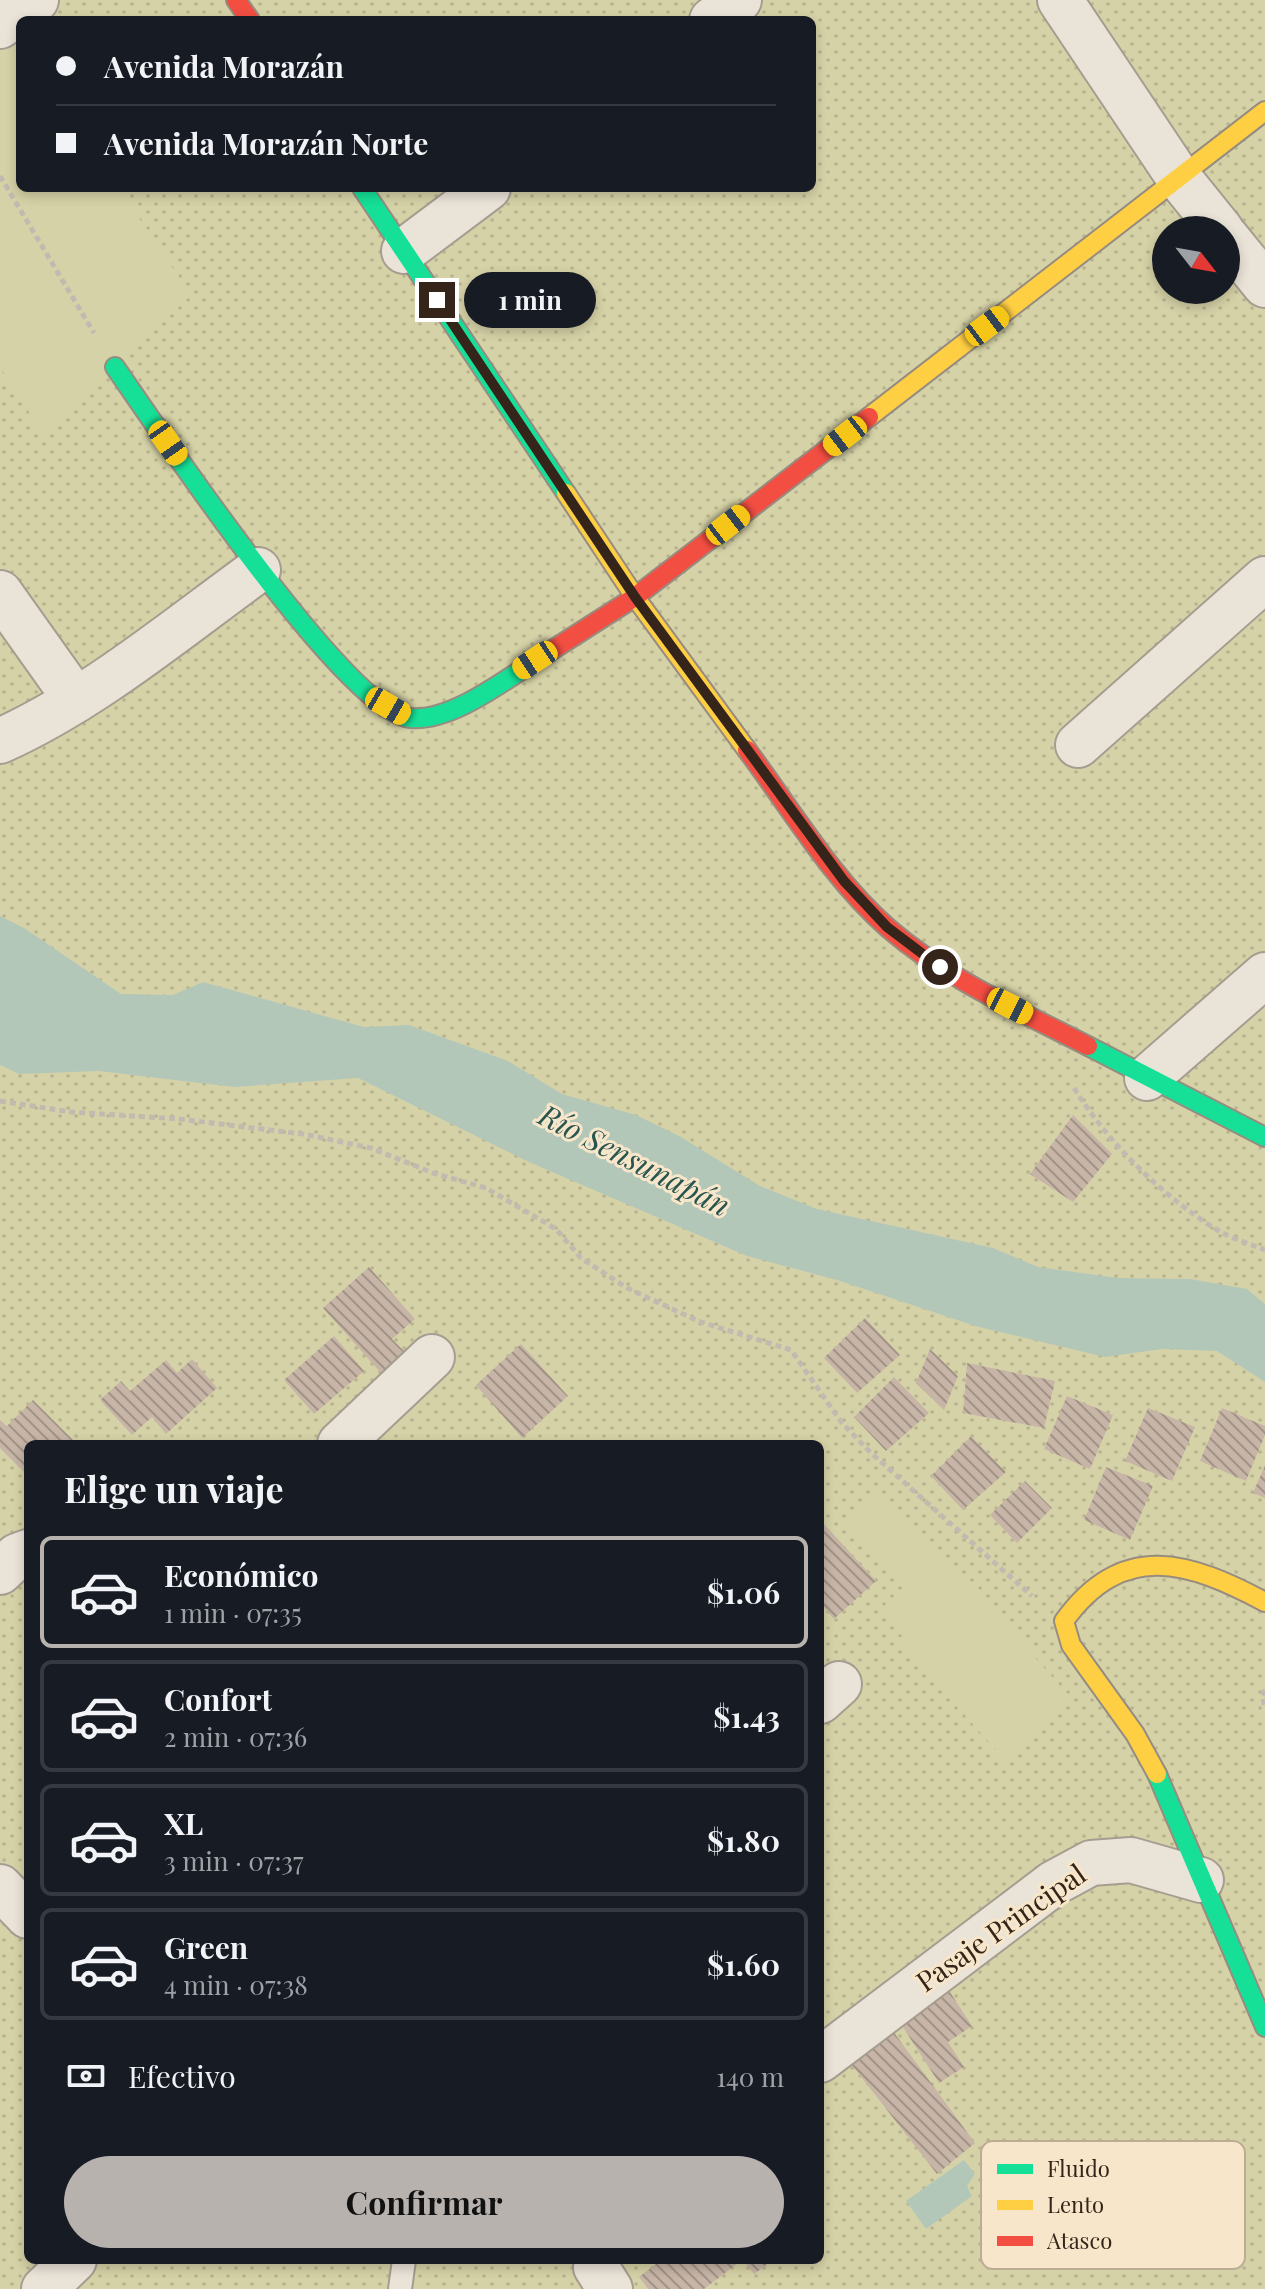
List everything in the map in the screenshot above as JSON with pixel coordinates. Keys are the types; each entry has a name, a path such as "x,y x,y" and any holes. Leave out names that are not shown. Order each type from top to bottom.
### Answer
{"street":[{"path":"0,26 36,0"},
{"path":"717,16 739,0"},
{"path":"1060,0 1179,178 1210,216"},
{"path":"115,367 258,570 367,695 409,718 461,708 635,597 1265,111"},
{"path":"365,192 635,597 844,881 887,927 940,967 1147,1078 1265,1137"},
{"path":"404,251 483,192"},
{"path":"1240,254 1265,285"},
{"path":"0,741 36,725 76,700 258,570"},
{"path":"1078,745 1265,579"},
{"path":"0,593 76,700"},
{"path":"1147,1078 1265,975"},
{"path":"344,1440 432,1357"},
{"path":"0,1572 24,1553"},
{"path":"1265,1602 1217,1576 1177,1566 1143,1566 1103,1582 1077,1598 1064,1621 1071,1645 1135,1734 1162,1783 1265,2027"},
{"name":"Pasaje Principal","path":"824,2057 1054,1883 1091,1863 1131,1860 1201,1880"},
{"path":"0,1887 24,1912"},
{"path":"44,2289 70,2264"},
{"path":"596,2264 610,2289"}],"lane":[{"path":"400,2289 403,2264"}],"path":[{"path":"0,176 115,367"},
{"path":"1096,1051 1066,1077 1091,1117 1159,1186 1220,1231 1265,1250"},
{"path":"0,1101 71,1112 179,1119 303,1134 371,1148 433,1173 486,1188 556,1229 581,1258 627,1288 698,1321 791,1350 842,1423 870,1452 999,1570 1064,1621"},
{"path":"1265,1690 1262,1696 1265,1707"}],"shaded area":[{"path":"0,0 1265,0 1265,2289 0,2289"},
{"path":"15,34 16,192 122,192 191,295 44,435 0,367 0,46"},
{"path":"874,1495 978,1588 992,1609 1072,1699 1006,1761 925,1671 894,1643 906,1632 884,1606 905,1586 846,1523"}],"water":[{"name":"Río Sensunapán","path":"0,916 24,928 121,994 173,995 203,982 364,1027 409,1025 508,1061 562,1094 636,1115 681,1137 760,1186 817,1209 993,1248 1038,1267 1118,1278 1190,1279 1247,1289 1265,1304 1265,1382 1217,1351 1162,1349 1105,1357 975,1326 837,1280 747,1256 529,1162 358,1078 234,1087 99,1071 19,1074 0,1065"},
{"path":"964,2160 975,2174 967,2186 972,2196 926,2229 906,2201"}],"building":[{"path":"1073,1115 1112,1154 1073,1202 1030,1174"},
{"path":"369,1267 415,1319 392,1339 404,1351 381,1373 323,1308"},
{"path":"865,1318 900,1355 857,1393 824,1358"},
{"path":"334,1336 364,1371 314,1414 284,1380"},
{"path":"521,1344 568,1396 522,1438 476,1385"},
{"path":"930,1349 958,1376 944,1410 916,1383"},
{"path":"192,1359 217,1388 166,1434 152,1417 132,1435 100,1400 121,1381 130,1391 166,1360 177,1373"},
{"path":"967,1363 1055,1381 1044,1428 963,1413"},
{"path":"894,1377 929,1413 886,1451 854,1417"},
{"path":"1067,1396 1113,1415 1090,1469 1044,1449"},
{"path":"33,1400 73,1440 24,1440 24,1472 0,1448 0,1420 7,1426"},
{"path":"1148,1408 1195,1427 1172,1481 1125,1461"},
{"path":"1222,1408 1265,1426 1265,1435 1246,1481 1200,1461"},
{"path":"971,1436 1006,1472 963,1510 931,1476"},
{"path":"1265,1465 1265,1498 1253,1493"},
{"path":"1106,1467 1153,1486 1130,1540 1084,1520"},
{"path":"1025,1481 1052,1508 1017,1543 990,1515"},
{"path":"824,1524 876,1581 834,1619 824,1608"},
{"path":"948,1989 972,2026 948,2042 964,2067 939,2083 899,2021"},
{"path":"887,2023 975,2143 937,2174 844,2055"},
{"path":"656,2264 737,2264 704,2289 648,2289 639,2277"},
{"path":"746,2264 768,2264 754,2274"}],"traffic: fast":[{"path":"365,192 566,493"},
{"path":"115,367 210,503 300,620 343,669 381,703 410,718 442,714 475,699 535,661"},
{"path":"1088,1046 1265,1137"},
{"path":"1157,1774 1265,2027"}],"traffic: slow":[{"path":"869,417 1265,111"},
{"path":"566,493 635,597 747,750"},
{"path":"1157,1774 1135,1734 1071,1645 1064,1621 1086,1595 1110,1578 1134,1568 1158,1566 1184,1569 1210,1577 1265,1602"}],"traffic: jam":[{"path":"236,0 247,16"},
{"path":"535,661 635,597 869,417"},
{"path":"747,750 830,866 888,928 959,979 1088,1046"}],"route":[{"path":"437,300 635,597 844,881 887,927 940,967"}]}
